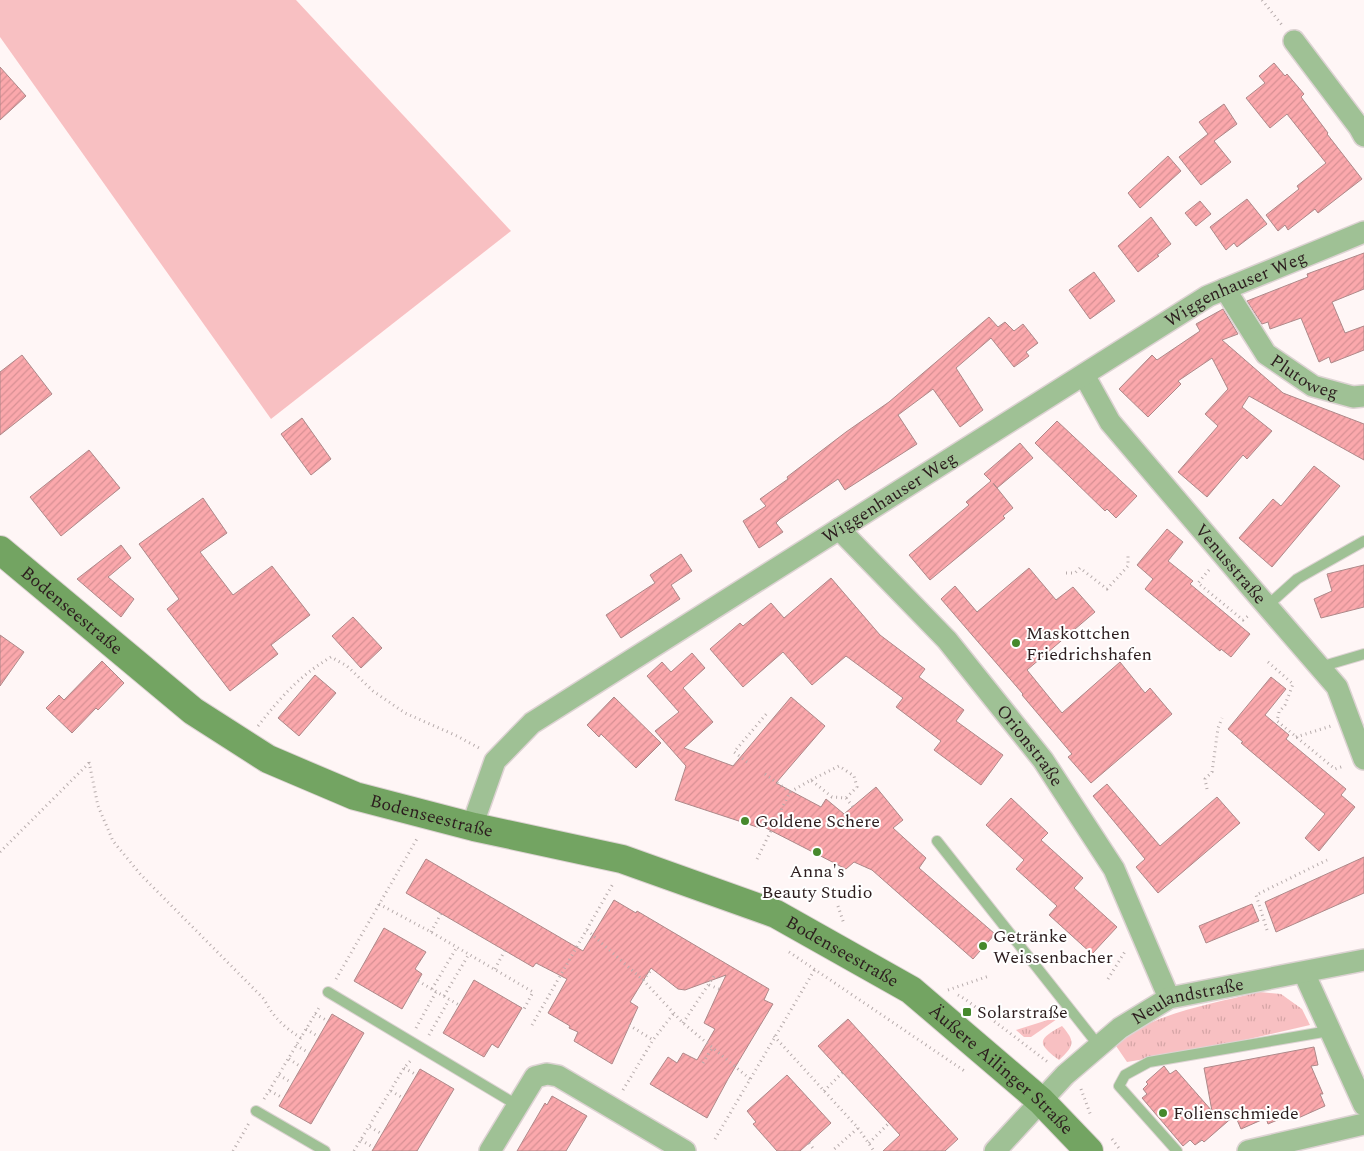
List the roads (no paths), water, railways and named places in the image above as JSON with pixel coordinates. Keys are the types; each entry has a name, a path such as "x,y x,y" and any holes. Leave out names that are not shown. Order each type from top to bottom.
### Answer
{"main road":[{"name":"Bodenseestraße","path":"0,550 187,706 268,759 355,796 474,827 622,859 776,914 911,990"},
{"name":"Äußere Ailinger Straße","path":"911,990 1040,1101 1099,1144"}],"street":[{"path":"1294,41 1362,128"},
{"name":"Wiggenhauser Weg","path":"474,827 477,812 495,761 532,723 1208,296 1364,232"},
{"name":"Plutoweg","path":"1225,289 1266,354 1313,386 1353,397 1364,396"},
{"name":"Venusstraße","path":"1084,375 1110,422 1337,687 1351,720 1360,756"},
{"name":"Orionstraße","path":"839,529 947,640 1043,760 1114,869 1169,998"},
{"name":"Neulandstraße","path":"1040,1101 1065,1074 1120,1028 1169,998 1364,960"},
{"path":"1304,973 1364,1105"},
{"path":"490,1151 535,1077 547,1074 558,1076 684,1151"},
{"path":"995,1151 1040,1101"},
{"path":"1248,1151 1364,1124"}],"lane":[{"path":"1264,604 1297,579 1364,541"},
{"path":"1320,667 1364,654"},
{"path":"937,841 1098,1046"},
{"path":"328,992 517,1105"},
{"path":"1177,1151 1119,1086 1125,1075 1149,1062 1329,1031"},
{"path":"256,1111 325,1151"}],"place":[{"name":"Maskottchen Friedrichshafen","path":"1016,643"},
{"name":"Goldene Schere","path":"745,821"},
{"name":"Anna's Beauty Studio","path":"817,852"},
{"name":"Getränke Weissenbacher","path":"983,946"},
{"name":"Solarstraße","path":"967,1012"},
{"name":"Folienschmiede","path":"1163,1113"}]}
